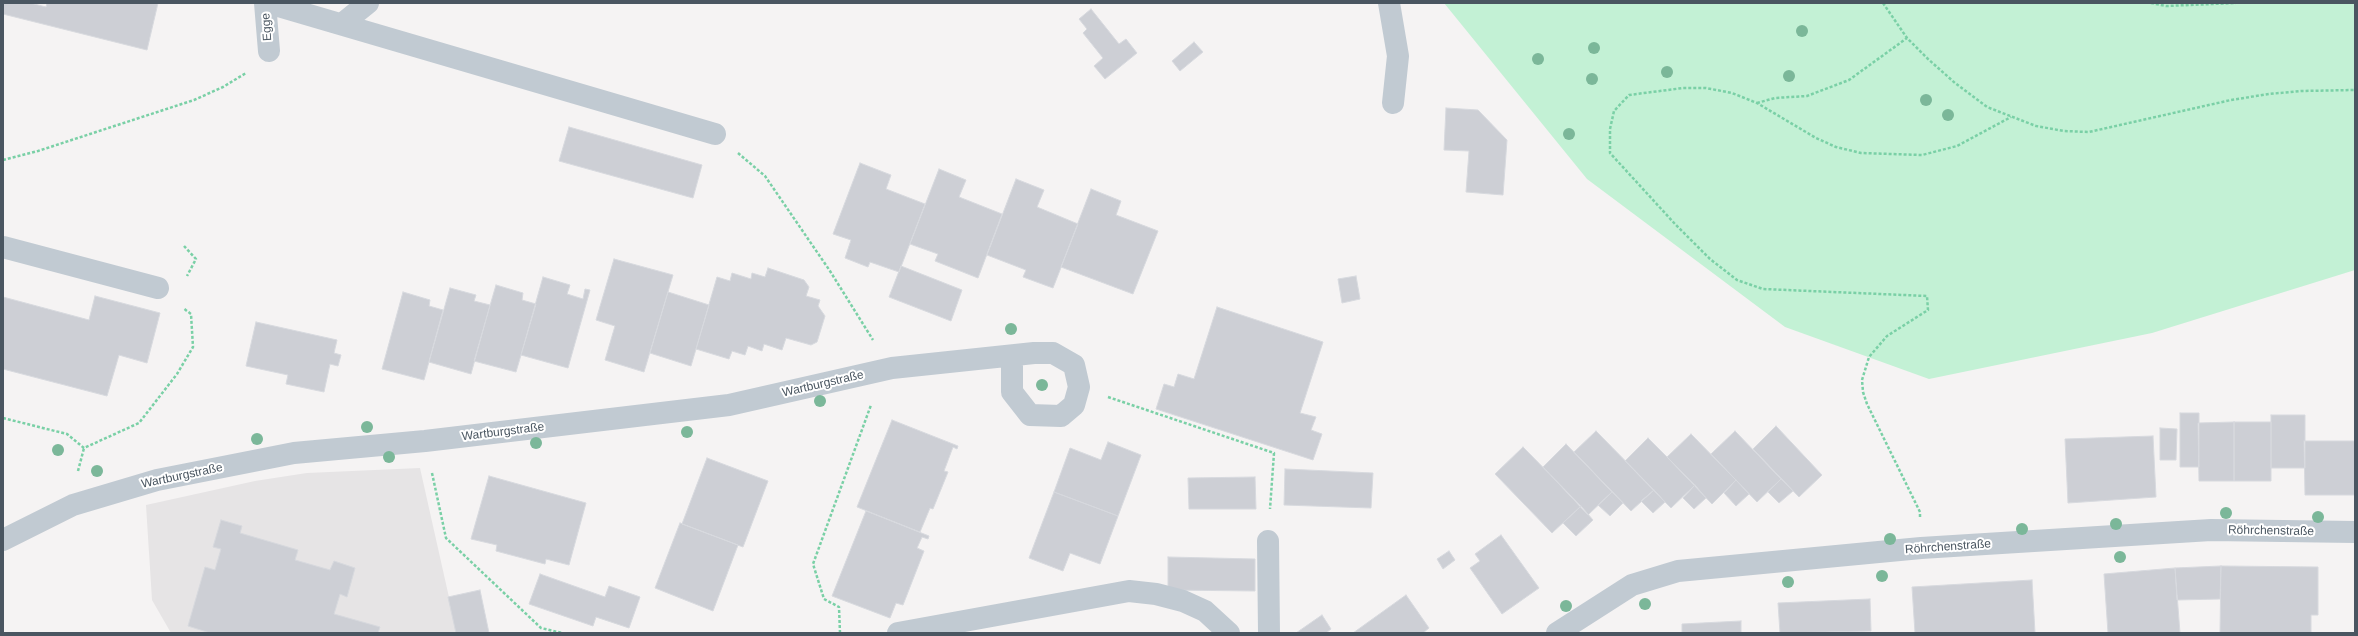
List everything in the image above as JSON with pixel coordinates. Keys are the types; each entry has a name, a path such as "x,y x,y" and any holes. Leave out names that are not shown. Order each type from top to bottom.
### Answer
{"street":[{"path":"267,3 715,134"},
{"name":"Egge","path":"267,3 269,51"},
{"path":"342,24 368,3"},
{"path":"1389,3 1398,56 1393,103"},
{"path":"3,247 158,288"},
{"name":"Wartburgstraße","path":"3,540 73,505 157,480 294,453 425,441 729,405 892,368 1053,353 1074,365 1079,388"},
{"path":"1012,356 1012,392 1030,415 1060,416 1074,405 1079,388"},
{"name":"Röhrchenstraße","path":"1557,633 1632,585 1678,571 1921,548 2211,530 2355,532"},
{"path":"1268,541 1269,633"},
{"path":"898,633 1129,591 1156,594 1183,601 1205,611 1229,633"}],"path":[{"path":"1883,3 1907,38 1955,83 1987,107 2036,126 2057,130 2090,132 2238,99 2301,91 2355,90"},
{"path":"2151,3 2166,6 2236,3"},
{"path":"1757,103 1775,98 1807,96 1849,80 1907,38"},
{"path":"3,160 38,151 194,100 242,76 269,51"},
{"path":"1921,548 1920,512 1867,404 1863,392 1862,380 1869,358 1887,336 1928,310 1927,296 1763,289 1737,280 1710,259 1675,224 1610,153 1610,129 1614,111 1629,95 1682,88 1706,88 1732,93 1757,103 1816,138 1836,147 1861,153 1922,155 1957,146 2011,117"},
{"path":"715,134 764,176 830,271 871,337"},
{"path":"184,246 196,259"},
{"path":"84,448 140,423 177,374 194,347 191,314 158,288"},
{"path":"840,633 839,607 824,599 813,564 872,407 865,375"},
{"path":"1079,388 1274,453 1268,541"},
{"path":"3,418 67,434 84,448"},
{"path":"425,441 446,538 541,628 562,633"},
{"path":"77,475 84,448"}],"shaded area":[{"path":"420,468 457,633 171,633 152,600 146,505 255,481 307,473"}],"green space":[{"path":"1444,3 2355,3 2355,270 2152,333 1929,379 1785,327 1587,179"}],"building":[{"path":"3,3 30,3 46,7 47,3 158,3 147,50 3,14"},
{"path":"1091,9 1119,44 1126,39 1137,53 1105,79 1094,66 1103,58 1083,33 1087,29 1079,19"},
{"path":"1194,42 1203,52 1180,71 1172,61"},
{"path":"1446,108 1478,110 1507,140 1503,195 1466,192 1469,151 1444,150"},
{"path":"569,127 702,165 693,198 559,161"},
{"path":"860,163 891,175 886,189 925,204 899,272 870,262 868,267 845,258 851,240 833,234"},
{"path":"939,169 966,180 959,197 1002,214 978,278 935,261 938,254 910,244"},
{"path":"1016,179 1044,190 1037,207 1078,224 1053,288 1023,277 1026,270 987,255"},
{"path":"1091,189 1121,201 1116,215 1158,231 1133,294 1061,267"},
{"path":"614,259 673,275 644,372 605,360 615,326 596,320"},
{"path":"901,266 962,290 951,321 889,297"},
{"path":"768,268 804,280 809,287 806,296 820,300 818,306 825,316 817,342 811,345 786,338 782,350 764,344 762,351 748,346 745,355 732,351 729,359 696,349 717,277 730,281 732,273 751,279 752,273 765,277"},
{"path":"1356,276 1360,299 1342,303 1338,279"},
{"path":"543,277 570,285 567,294 583,299 585,289 590,290 568,368 521,355"},
{"path":"496,285 523,293 522,300 536,304 516,372 474,361"},
{"path":"450,288 476,295 474,301 490,305 471,374 429,362"},
{"path":"403,292 430,300 429,306 443,310 424,380 382,369"},
{"path":"668,292 709,305 691,366 650,353"},
{"path":"95,296 160,313 147,363 119,355 107,396 3,369 3,297 89,320"},
{"path":"1217,307 1323,342 1300,413 1316,417 1311,430 1322,434 1313,460 1156,409 1164,384 1174,387 1178,374 1194,379"},
{"path":"256,322 337,340 334,353 341,355 338,366 330,364 324,392 286,384 288,375 246,366"},
{"path":"2180,413 2199,413 2199,467 2180,467"},
{"path":"2271,415 2305,415 2305,468 2271,468"},
{"path":"892,420 958,446 957,449 953,447 944,471 948,472 933,509 930,508 920,532 857,507"},
{"path":"2234,422 2271,422 2271,481 2234,481"},
{"path":"2234,422 2234,481 2199,481 2198,423"},
{"path":"1776,426 1822,475 1799,497 1753,449"},
{"path":"2160,428 2177,429 2176,460 2160,460"},
{"path":"1596,431 1654,490 1631,511 1574,452"},
{"path":"1735,431 1781,479 1757,502 1711,454"},
{"path":"1691,434 1736,480 1712,504 1667,457"},
{"path":"2153,436 2156,497 2068,503 2065,439"},
{"path":"1648,438 1695,485 1671,508 1625,461"},
{"path":"2304,441 2355,441 2355,495 2305,495"},
{"path":"1108,442 1141,455 1118,516 1054,492 1070,448 1101,460"},
{"path":"1566,444 1612,492 1588,515 1543,467"},
{"path":"1523,447 1581,506 1552,533 1495,474"},
{"path":"707,458 768,481 743,547 682,524"},
{"path":"1285,469 1373,473 1371,508 1284,505"},
{"path":"489,476 586,503 569,565 546,559 545,564 496,551 497,545 471,539"},
{"path":"1255,477 1256,509 1189,509 1188,478"},
{"path":"1781,479 1793,491 1779,503 1768,492"},
{"path":"1736,480 1749,494 1736,506 1724,493"},
{"path":"1695,485 1706,498 1694,509 1683,498"},
{"path":"1654,490 1665,502 1653,513 1641,501"},
{"path":"1054,492 1118,516 1100,564 1070,553 1063,571 1029,558"},
{"path":"1612,492 1623,503 1610,516 1598,505"},
{"path":"1581,506 1593,520 1576,536 1563,523"},
{"path":"866,511 929,536 928,539 922,537 917,548 924,551 903,605 896,603 890,618 832,596"},
{"path":"221,520 242,526 240,533 298,550 295,560 330,570 334,561 355,568 347,597 340,594 334,614 380,627 378,633 210,633 188,626 205,567 215,570 221,549 213,547"},
{"path":"680,523 738,545 713,611 655,588"},
{"path":"1501,535 1539,588 1502,614 1470,568 1480,561 1475,554"},
{"path":"1449,551 1455,560 1443,569 1437,559"},
{"path":"1168,557 1255,559 1255,591 1168,590"},
{"path":"2221,566 2318,567 2318,615 2311,615 2311,633 2220,633"},
{"path":"2221,566 2220,599 2177,600 2175,568"},
{"path":"2175,568 2180,633 2108,633 2104,574"},
{"path":"540,574 605,597 609,586 640,597 629,628 596,617 593,626 529,604"},
{"path":"2032,580 2035,633 1915,633 1912,587"},
{"path":"480,590 489,633 456,633 448,597"},
{"path":"1406,595 1429,628 1423,633 1353,633"},
{"path":"1870,599 1871,631 1780,633 1778,603"},
{"path":"1322,615 1331,629 1326,633 1296,633"},
{"path":"1741,621 1741,633 1682,633 1682,624"}]}
